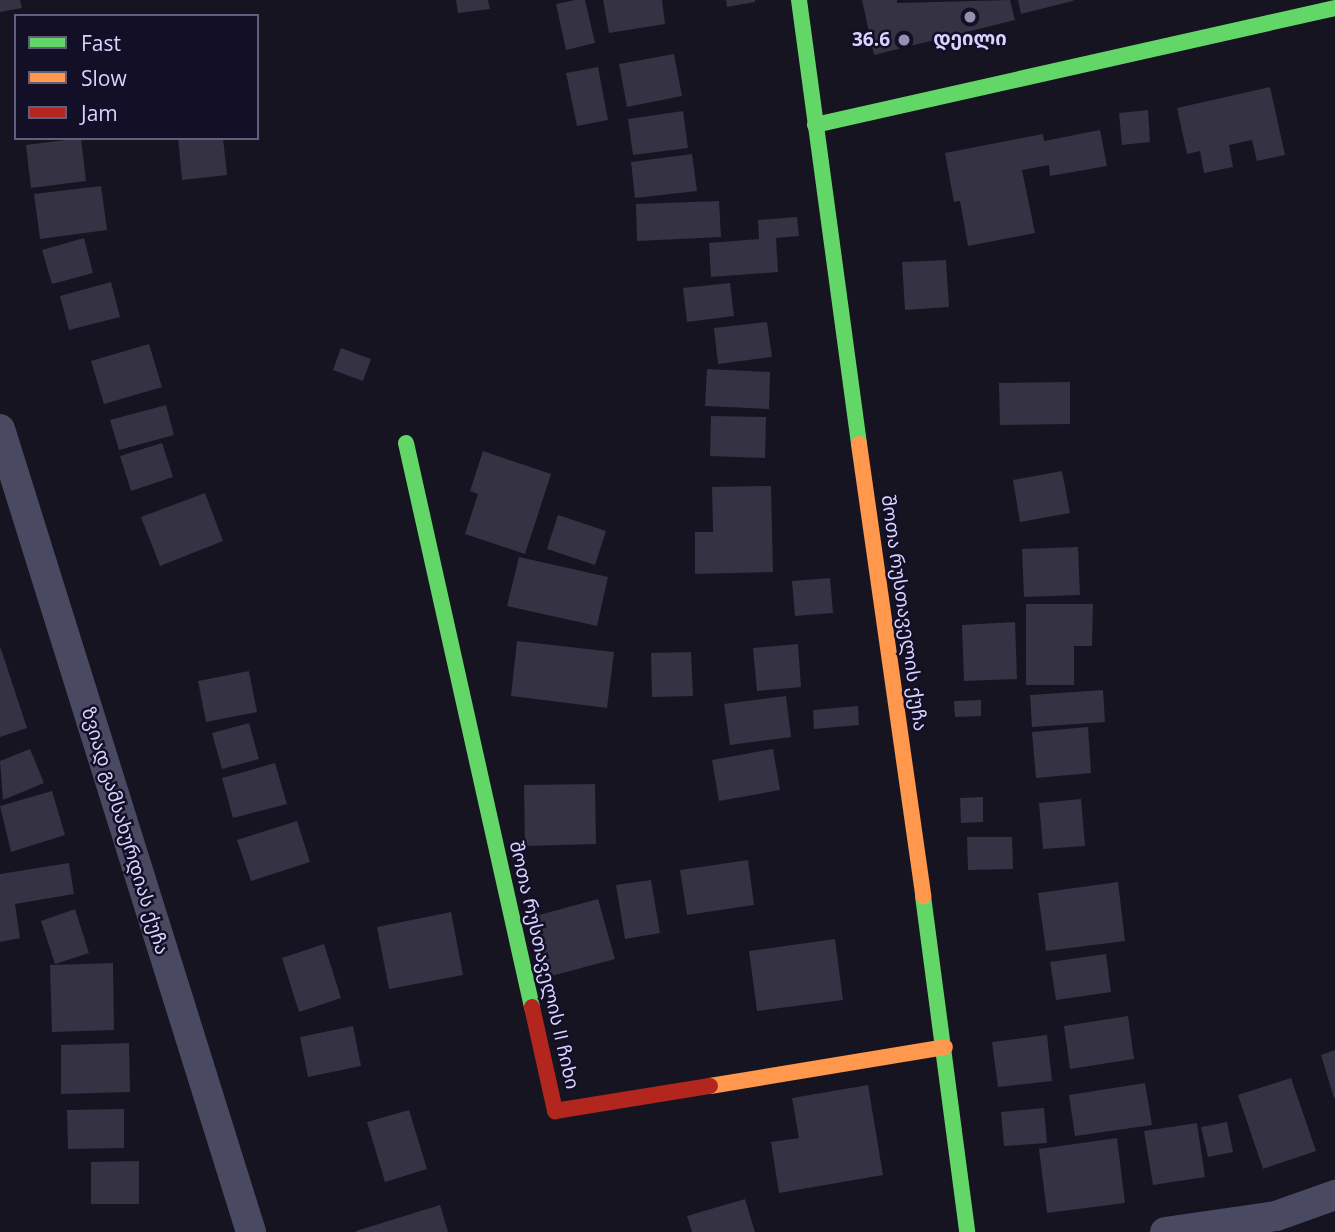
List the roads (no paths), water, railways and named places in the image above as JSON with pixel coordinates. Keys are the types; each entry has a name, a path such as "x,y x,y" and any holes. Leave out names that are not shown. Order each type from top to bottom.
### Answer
{"street":[{"name":"შოთა რუსთაველის ქუჩა","path":"799,0 945,1046 967,1232"},
{"path":"815,125 1332,5"},
{"name":"ზვიად გამსახურდიას ქუჩა","path":"0,429 251,1232"},
{"name":"შოთა რუსთაველის II ჩიხი","path":"405,443 555,1111 945,1046"},
{"path":"1165,1232 1276,1216 1335,1195"}],"place":[{"name":"დეილი","path":"970,17"},
{"name":"36.6","path":"904,40"}]}
